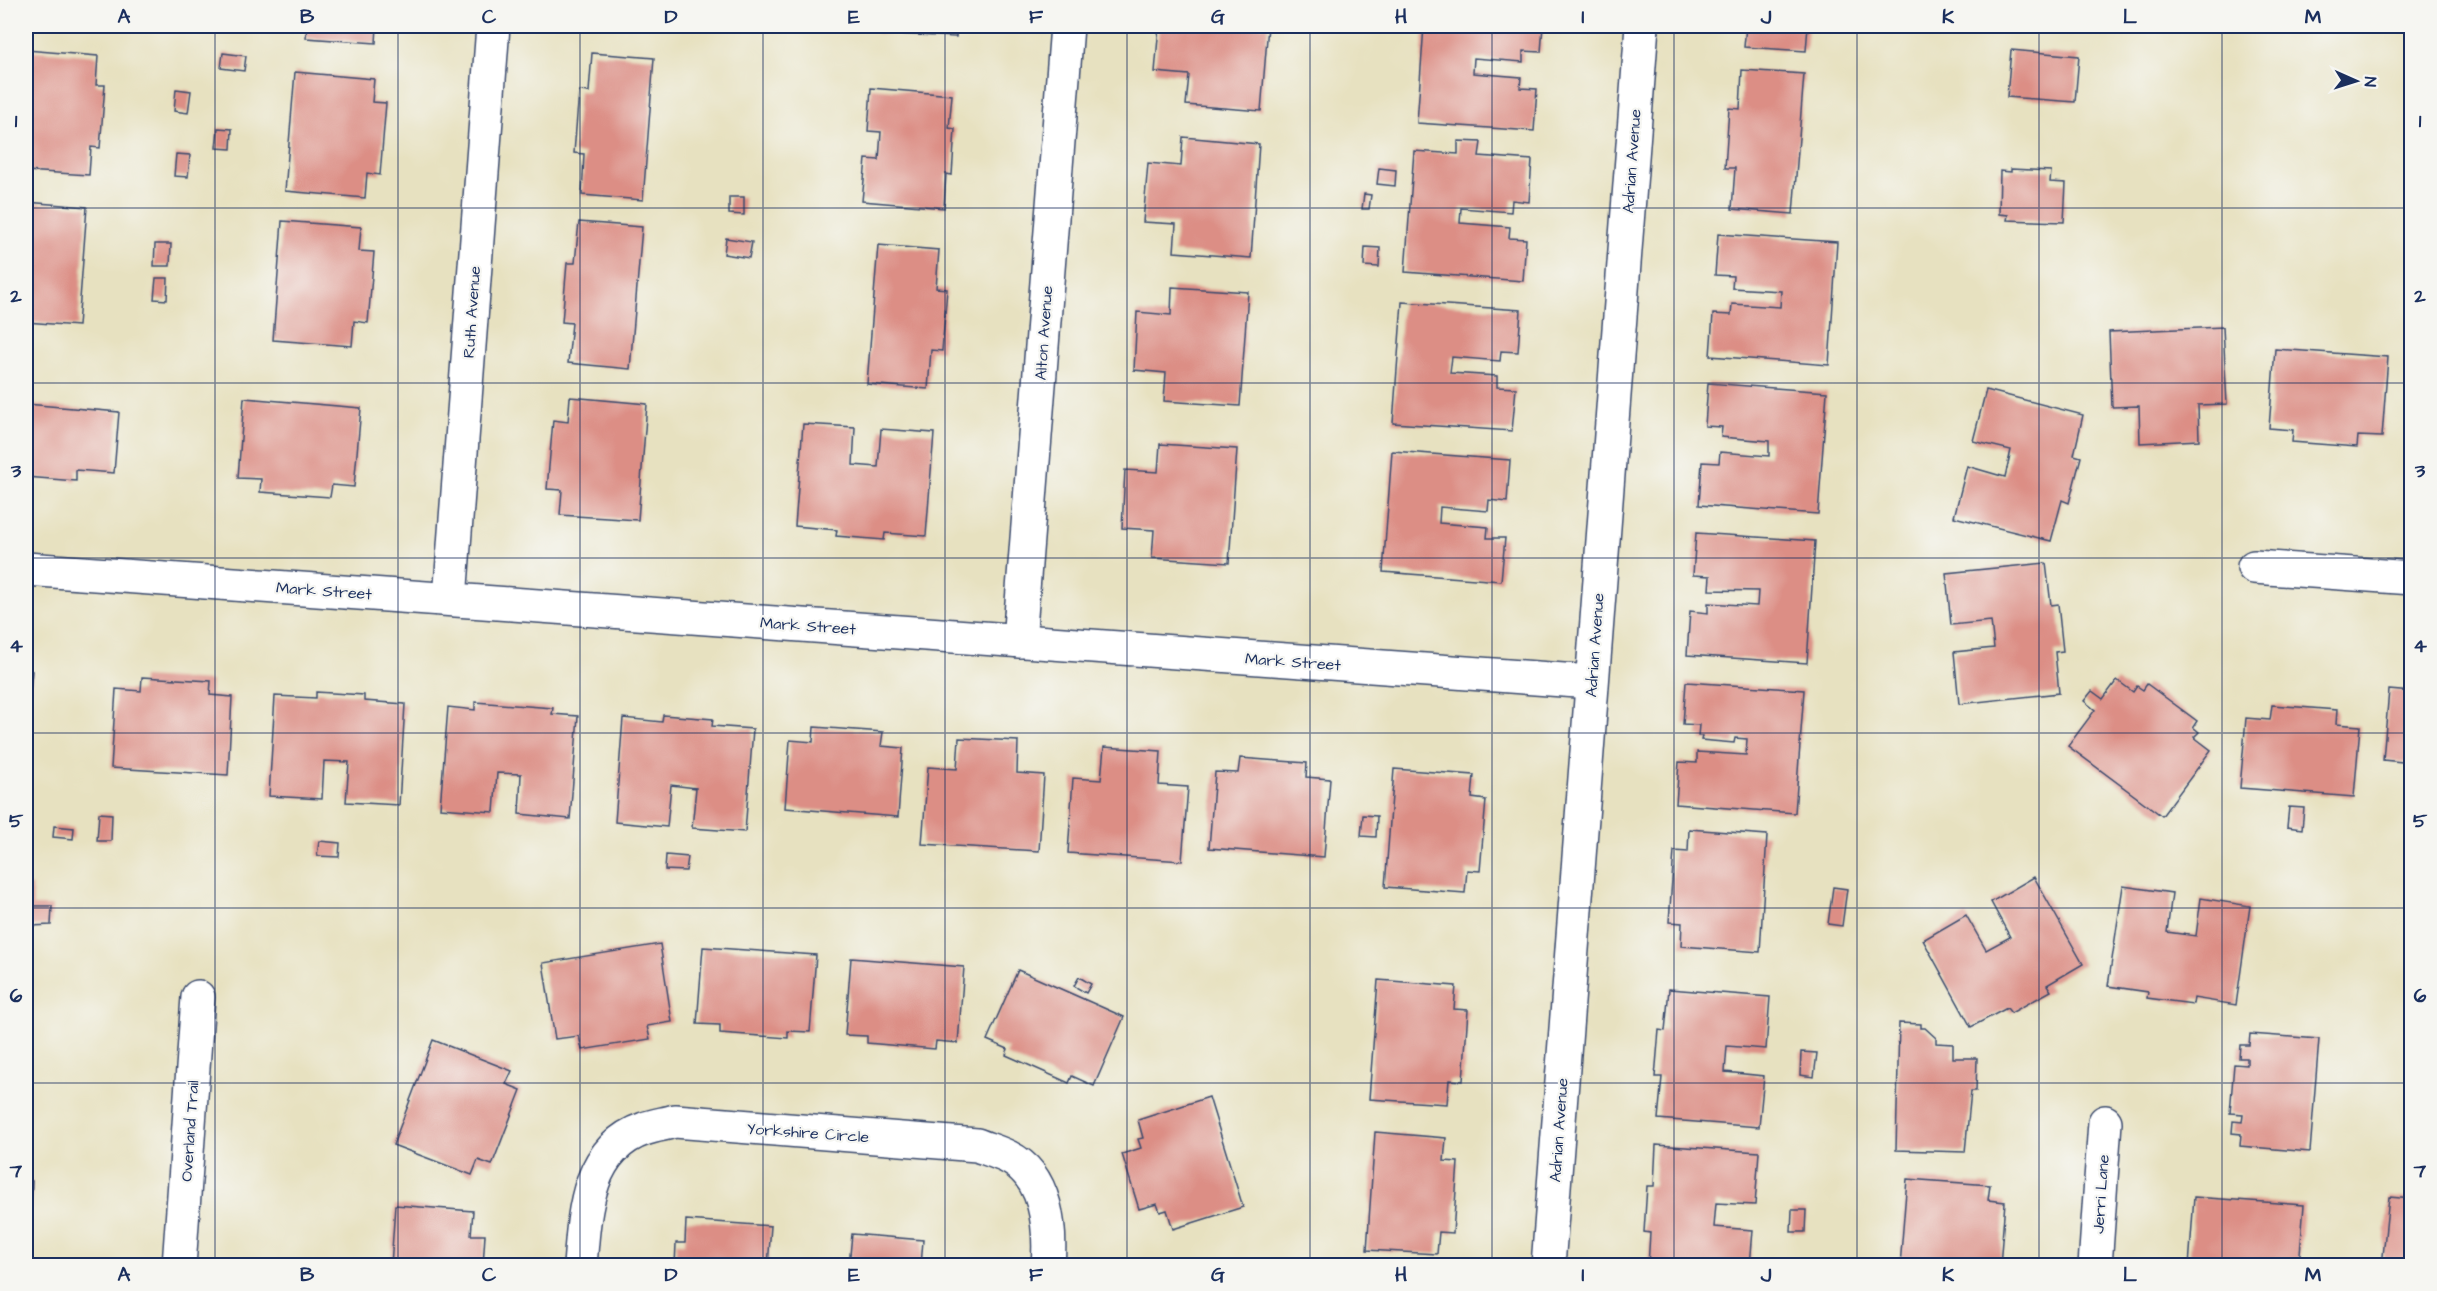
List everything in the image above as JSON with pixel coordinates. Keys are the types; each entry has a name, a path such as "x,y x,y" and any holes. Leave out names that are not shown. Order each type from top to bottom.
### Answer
{"street":[{"name":"Ruth Avenue","path":"450,599 493,26"},
{"name":"Alton Avenue","path":"1019,640 1067,26"},
{"name":"Adrian Avenue","path":"1548,1266 1642,26"},
{"path":"2254,567 2412,578"},
{"name":"Mark Street","path":"26,569 1591,682"},
{"name":"Overland Trail","path":"179,1266 198,997"},
{"name":"Yorkshire Circle","path":"580,1266 585,1203 597,1171 616,1145 642,1129 675,1121 977,1145 1010,1157 1031,1175 1045,1208 1050,1244 1048,1266"},
{"name":"Jerri Lane","path":"2095,1266 2105,1122"}],"building":[{"path":"307,26 377,26 376,43 306,38"},
{"path":"876,26 957,26 956,37 876,33"},
{"path":"1159,26 1268,26 1261,111 1186,105 1189,75 1155,72"},
{"path":"1424,26 1543,26 1541,52 1523,51 1523,62 1474,58 1473,73 1521,77 1520,88 1537,89 1534,131 1417,123"},
{"path":"1746,26 1808,26 1806,51 1744,47"},
{"path":"26,50 98,56 96,85 105,85 100,148 91,147 89,175 26,171"},
{"path":"2011,50 2079,56 2075,102 2007,97"},
{"path":"223,53 246,56 244,71 221,68"},
{"path":"592,53 654,58 643,200 582,195 584,154 574,153 579,91 589,92"},
{"path":"1742,70 1804,74 1793,214 1732,209 1735,168 1725,168 1729,108 1740,109"},
{"path":"295,72 374,79 372,102 386,103 380,175 367,173 365,198 285,191"},
{"path":"871,88 952,95 949,128 955,129 952,175 946,174 944,208 862,201 866,159 879,160 881,132 868,131"},
{"path":"176,89 191,91 188,113 174,111"},
{"path":"218,128 232,129 231,149 216,148"},
{"path":"1183,137 1259,144 1251,258 1174,252 1176,224 1143,222 1148,163 1181,166"},
{"path":"1458,141 1481,142 1479,156 1532,160 1529,202 1512,200 1511,212 1461,208 1460,223 1510,227 1509,238 1526,239 1523,281 1405,272 1414,151 1458,154"},
{"path":"176,154 190,155 188,177 174,176"},
{"path":"1379,168 1396,170 1395,186 1377,184"},
{"path":"2011,169 2051,171 2050,182 2066,183 2064,222 2007,220 2008,215 1999,214 2000,171 2011,172"},
{"path":"1364,194 1371,195 1369,209 1362,209"},
{"path":"729,197 744,197 744,215 729,214"},
{"path":"26,202 87,207 78,326 26,322"},
{"path":"282,221 361,227 359,251 374,252 368,323 354,321 352,346 273,340"},
{"path":"579,222 642,227 630,369 568,363 572,323 562,322 567,263 575,263"},
{"path":"1718,234 1837,242 1829,365 1710,356 1713,314 1731,315 1732,304 1780,307 1781,291 1732,288 1733,276 1715,275"},
{"path":"726,238 752,242 749,258 724,254"},
{"path":"155,244 171,244 170,266 154,266"},
{"path":"878,245 939,250 936,288 947,289 942,351 931,350 928,389 867,384"},
{"path":"1365,247 1380,248 1379,267 1364,266"},
{"path":"156,278 168,278 167,300 154,299"},
{"path":"1172,287 1248,292 1240,406 1164,401 1166,373 1134,370 1137,312 1171,315"},
{"path":"1402,302 1521,310 1518,352 1501,351 1500,361 1452,357 1450,373 1497,376 1497,387 1516,388 1512,431 1393,423"},
{"path":"2223,327 2227,404 2198,405 2199,440 2140,443 2139,406 2112,407 2109,332"},
{"path":"2275,349 2388,357 2382,437 2358,436 2357,447 2292,442 2293,430 2269,428"},
{"path":"1708,383 1827,392 1818,514 1699,505 1702,462 1719,463 1720,452 1769,456 1769,441 1721,437 1722,427 1705,426"},
{"path":"1986,390 2083,415 2074,455 2081,457 2069,503 2062,500 2051,541 1954,517 1967,466 2005,477 2011,450 1973,441"},
{"path":"570,397 647,404 638,520 560,515 562,490 547,489 553,420 568,422"},
{"path":"244,398 361,408 354,487 332,485 330,497 260,492 261,479 238,478"},
{"path":"26,404 119,412 114,473 76,470 76,481 26,477"},
{"path":"2410,413 2412,413 2412,473 2405,473"},
{"path":"803,424 855,427 853,465 878,467 881,429 934,433 926,536 885,533 884,540 836,536 837,530 795,526"},
{"path":"1160,444 1237,449 1229,563 1152,558 1154,530 1122,528 1125,470 1158,472"},
{"path":"1392,451 1510,460 1507,502 1489,500 1488,511 1440,507 1439,523 1488,527 1487,538 1505,538 1501,581 1383,572"},
{"path":"1696,533 1815,541 1807,663 1687,655 1690,611 1708,613 1708,603 1757,606 1758,591 1709,590 1710,576 1693,575"},
{"path":"2046,563 2051,605 2058,604 2063,651 2055,652 2059,693 1959,704 1954,652 1994,648 1991,621 1951,625 1946,573"},
{"path":"26,670 32,671 27,725 26,725"},
{"path":"142,677 211,681 210,695 232,697 228,775 111,768 116,689 141,691"},
{"path":"2117,680 2133,692 2137,686 2143,690 2147,684 2197,721 2193,727 2199,732 2194,737 2211,750 2162,816 2068,746 2095,710 2084,701 2092,691 2103,699"},
{"path":"1686,682 1804,690 1795,813 1676,804 1679,762 1697,763 1697,752 1746,755 1747,739 1735,738 1734,743 1701,740 1702,736 1698,736 1699,725 1683,724"},
{"path":"2389,690 2412,692 2412,763 2383,760"},
{"path":"316,692 364,695 364,701 405,704 399,805 346,802 349,762 324,761 322,799 269,796 275,696 316,698"},
{"path":"475,702 553,708 552,714 578,716 570,819 519,814 521,774 497,773 494,812 440,808 448,707 475,710"},
{"path":"2272,705 2337,710 2336,724 2360,726 2354,797 2240,788 2246,718 2270,720"},
{"path":"663,715 713,719 712,726 753,729 745,832 692,828 696,788 671,785 667,827 615,822 623,718 662,722"},
{"path":"814,727 883,732 881,746 903,748 898,817 785,808 790,740 813,742"},
{"path":"959,738 1018,741 1017,773 1044,775 1039,851 922,844 928,767 957,769"},
{"path":"1104,747 1161,751 1159,785 1188,787 1182,861 1068,853 1073,778 1101,780"},
{"path":"1240,758 1307,763 1306,777 1330,779 1324,857 1209,848 1215,772 1238,773"},
{"path":"1394,769 1474,775 1472,798 1486,800 1480,871 1467,870 1465,893 1385,887"},
{"path":"2289,807 2304,808 2302,829 2287,827"},
{"path":"99,813 112,814 111,841 97,841"},
{"path":"1363,815 1377,816 1376,837 1361,836"},
{"path":"54,826 74,828 73,839 53,837"},
{"path":"1689,829 1767,835 1760,952 1681,946 1682,923 1669,922 1674,851 1688,852"},
{"path":"319,841 340,843 339,857 317,856"},
{"path":"666,855 688,857 686,871 665,870"},
{"path":"2034,877 2083,964 2047,985 2051,991 2011,1013 2007,1008 1971,1027 1923,940 1966,915 1986,950 2010,937 1991,902"},
{"path":"26,886 32,886 33,909 33,906 52,906 51,925 31,926 30,975 26,975"},
{"path":"2123,886 2172,893 2167,932 2196,936 2201,898 2250,906 2236,1005 2194,998 2193,1004 2147,998 2148,992 2108,986"},
{"path":"1833,887 1847,889 1842,926 1828,924"},
{"path":"660,944 672,1022 647,1026 650,1039 582,1050 579,1036 555,1039 543,963"},
{"path":"703,947 816,955 810,1032 788,1031 788,1038 720,1033 720,1025 697,1024"},
{"path":"851,958 964,967 958,1043 936,1041 935,1049 867,1043 867,1036 845,1035"},
{"path":"1018,970 1124,1017 1094,1086 1072,1076 1069,1083 1006,1055 1008,1049 987,1040"},
{"path":"1079,977 1091,984 1086,993 1074,986"},
{"path":"1378,980 1456,986 1454,1009 1468,1010 1463,1081 1449,1080 1447,1104 1369,1099"},
{"path":"1669,989 1770,997 1766,1049 1727,1046 1725,1072 1764,1076 1759,1127 1658,1119 1662,1077 1655,1077 1659,1030 1665,1031"},
{"path":"1899,1023 1921,1024 1921,1028 1925,1028 1936,1038 1936,1043 1953,1044 1953,1058 1977,1058 1976,1091 1971,1091 1965,1152 1896,1150"},
{"path":"2250,1034 2319,1039 2310,1152 2240,1146 2241,1134 2232,1133 2233,1121 2242,1122 2243,1114 2230,1113 2234,1064 2247,1065 2247,1058 2239,1058 2240,1045 2249,1045"},
{"path":"433,1040 512,1071 506,1084 521,1090 492,1165 478,1160 472,1175 393,1145"},
{"path":"1801,1052 1817,1053 1814,1077 1800,1075"},
{"path":"1209,1097 1243,1207 1173,1229 1167,1210 1160,1212 1157,1204 1139,1209 1122,1154 1141,1148 1138,1139 1143,1138 1138,1120"},
{"path":"1375,1132 1446,1138 1444,1161 1458,1162 1453,1233 1439,1232 1437,1254 1367,1250"},
{"path":"1656,1145 1759,1152 1755,1205 1716,1203 1714,1227 1753,1230 1750,1266 1648,1266 1650,1233 1644,1232 1647,1186 1654,1186"},
{"path":"1907,1179 1990,1185 1988,1200 2005,1202 2000,1266 1900,1266"},
{"path":"26,1181 32,1181 31,1209 26,1209"},
{"path":"2194,1197 2304,1205 2299,1266 2189,1266"},
{"path":"2389,1197 2412,1199 2412,1266 2382,1266"},
{"path":"395,1205 473,1211 471,1235 485,1235 483,1266 391,1266"},
{"path":"1792,1210 1806,1210 1805,1232 1791,1232"},
{"path":"686,1220 771,1226 768,1266 675,1266 676,1243 685,1243"},
{"path":"852,1234 923,1240 921,1266 849,1266"}]}
